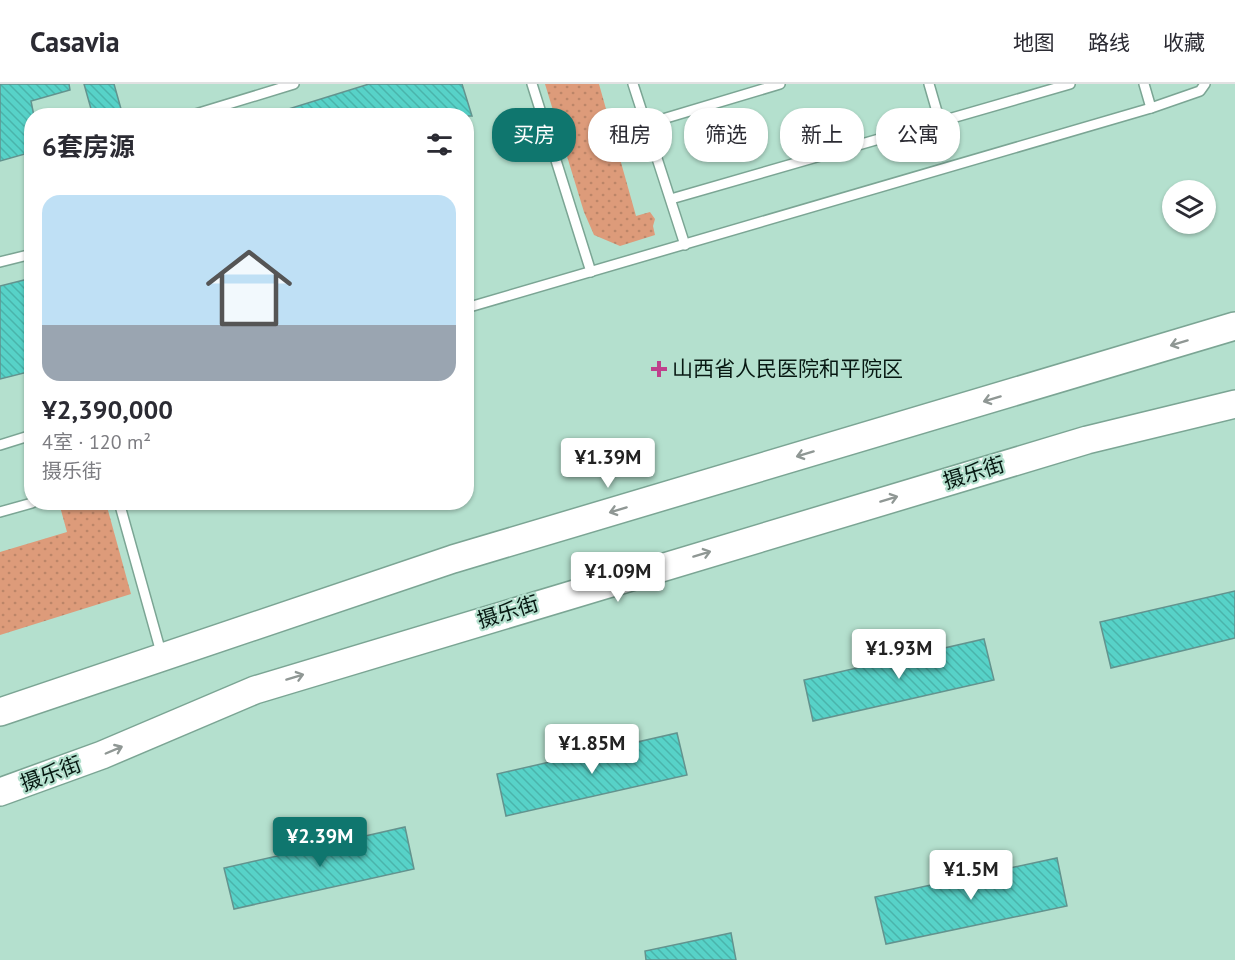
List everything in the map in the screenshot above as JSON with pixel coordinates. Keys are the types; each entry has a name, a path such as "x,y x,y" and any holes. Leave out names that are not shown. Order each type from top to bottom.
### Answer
{"main road":[{"path":"0,712 453,559 1235,326"},
{"name":"摄乐街","path":"0,792 102,755 255,690 1075,443 1235,404"}],"lane":[{"path":"215,108 294,84"},
{"path":"532,84 591,272"},
{"path":"633,84 641,108"},
{"path":"672,116 780,84"},
{"path":"929,84 936,108"},
{"path":"960,116 1070,84"},
{"path":"1144,84 1151,108"},
{"path":"474,306 1151,108 1200,91 1205,84"},
{"path":"671,200 876,141"},
{"path":"658,162 685,244"},
{"path":"0,262 24,256"},
{"path":"0,444 24,437"},
{"path":"0,512 24,505"},
{"path":"121,510 162,657"}],"shaded area":[{"path":"545,84 599,84 606,108 588,108 588,162 621,162 636,216 650,212 655,219 653,226 655,235 620,246 594,235 584,212 569,162 576,162 576,108 552,108"},
{"path":"61,510 108,510 131,594 0,635 0,552 67,532"}],"building":[{"path":"0,84 69,84 70,90 31,101 32,108 24,108 24,154 0,161"},
{"path":"84,84 114,84 121,108 91,108"},
{"path":"369,84 462,84 470,108 292,108"},
{"path":"24,280 24,373 0,379 0,286"},
{"path":"1235,591 1235,638 1111,668 1100,622"},
{"path":"984,639 994,680 813,721 804,680"},
{"path":"677,733 687,775 506,816 497,774"},
{"path":"405,827 414,869 234,909 224,868"},
{"path":"1057,858 1067,906 886,944 875,897"},
{"path":"731,933 736,960 646,960 645,951"}],"place":[{"name":"山西省人民医院和平院区","path":"659,369"}]}
